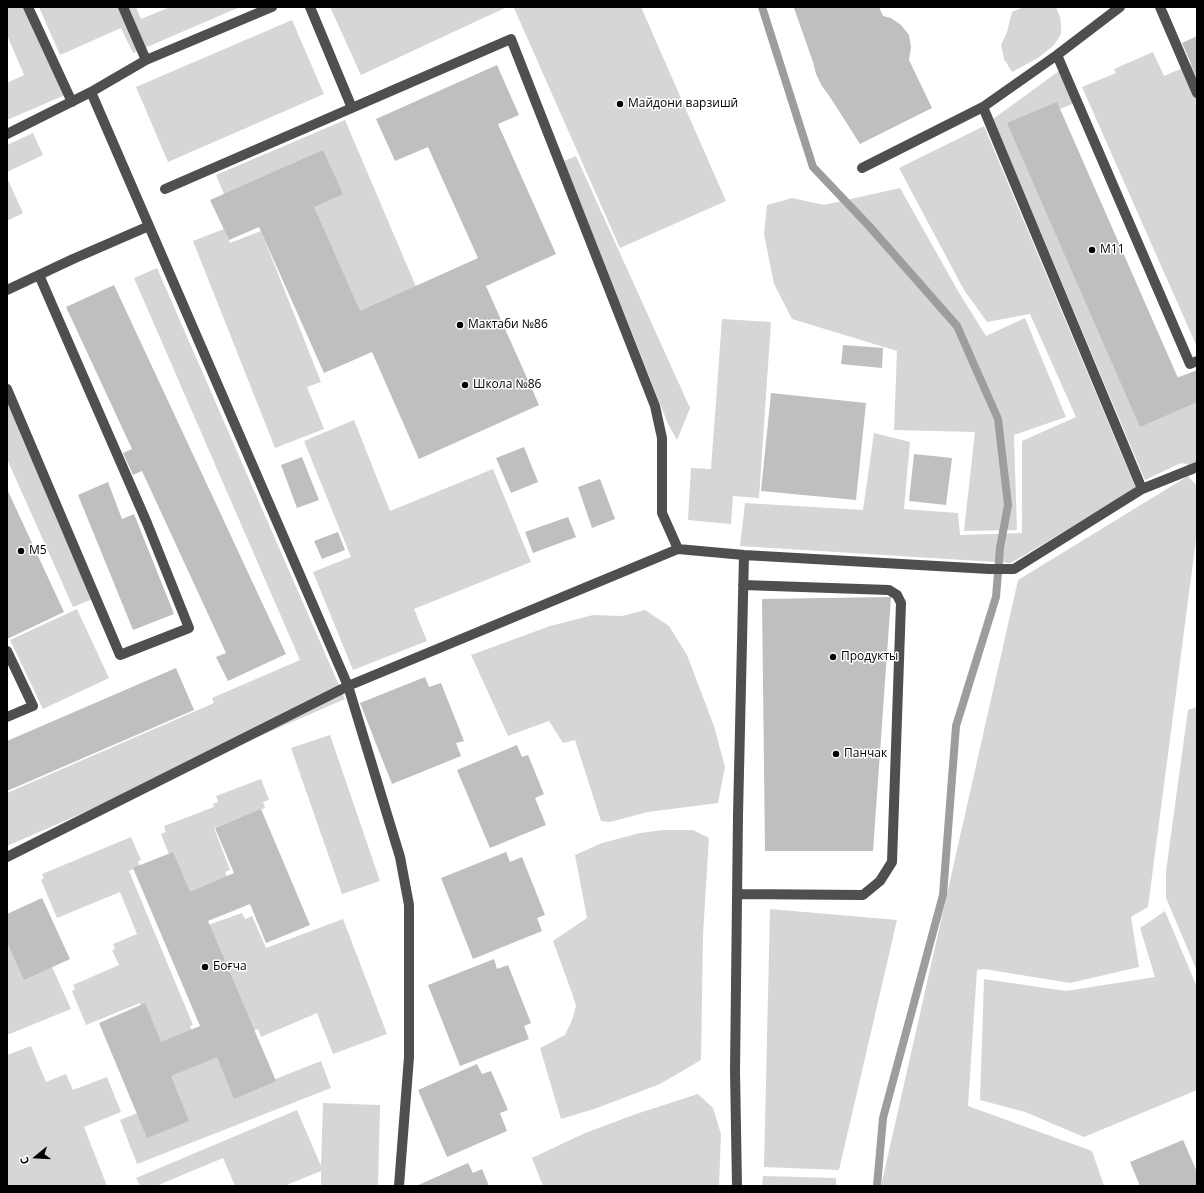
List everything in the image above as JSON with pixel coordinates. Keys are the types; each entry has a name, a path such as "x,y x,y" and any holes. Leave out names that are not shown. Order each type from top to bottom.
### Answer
{"lane":[{"path":"28,7 72,102"},
{"path":"123,7 146,60"},
{"path":"7,134 92,92 146,60 249,12 272,7"},
{"path":"310,7 352,108"},
{"path":"862,168 983,107 1057,55 1120,7"},
{"path":"1160,7 1197,93"},
{"path":"166,189 511,39 655,406 662,438 662,513 678,549"},
{"path":"1057,55 1190,364 1197,361"},
{"path":"92,92 348,686 400,857 409,905 409,1057 400,1186"},
{"path":"983,107 1142,488"},
{"path":"7,290 149,226"},
{"path":"7,389 120,655 189,628 147,523 38,275"},
{"path":"7,858 348,686 678,549 744,556 989,569 1014,569 1142,488 1197,467"},
{"path":"737,1186 735,1071 744,556"},
{"path":"737,894 863,895 880,881 892,862 901,603 897,595 889,590 743,585"},
{"path":"7,651 33,706 7,717"}],"shaded area":[{"path":"7,7 27,7 65,95 7,120 7,83 24,75 7,35"},
{"path":"39,7 136,7 141,19 170,7 240,7 133,53 121,28 60,55"},
{"path":"330,7 507,7 361,75"},
{"name":"Майдони варзишӣ","path":"641,7 726,201 620,248 514,8"},
{"path":"1024,7 1056,7 1060,17 1061,34 1054,45 1038,58 1012,72 1004,59 1001,45 1007,32 1012,12"},
{"path":"292,20 324,94 168,162 136,87"},
{"path":"1153,52 1164,76 1197,62 1197,347 1082,87 1116,73 1114,69"},
{"path":"1059,71 1075,103 1037,118 1158,383 1197,371 1197,467 1181,463 1145,480 993,119"},
{"path":"345,120 423,303 357,331 293,179 229,206 216,175"},
{"path":"984,126 1136,489 1011,563 740,546 745,503 863,510 874,433 910,442 904,509 958,513 960,535 1022,533 1022,441 1076,417 1030,314 987,322 964,290 899,168"},
{"path":"33,133 43,155 7,172 7,145"},
{"path":"576,156 690,408 677,440 668,424 564,161"},
{"path":"7,178 23,213 7,221"},
{"path":"900,188 958,291 986,336 1025,318 1066,417 1014,435 1017,530 964,531 975,432 894,430 897,351 792,319 774,284 764,234 767,205 792,198 824,205"},
{"path":"224,229 230,243 261,231 321,382 307,387 324,429 275,448 193,241"},
{"path":"157,268 345,699 7,846 7,793 214,703 212,698 300,660 134,278"},
{"path":"722,319 771,322 759,498 733,496 731,524 688,520 691,468 711,469"},
{"path":"7,401 95,598 73,607 7,459"},
{"path":"354,420 390,511 493,469 531,562 414,609 427,641 353,670 313,572 351,557 304,441"},
{"path":"1188,476 1197,486 1197,532 1148,907 1131,917 1139,967 1070,983 984,969 977,970 968,1106 1092,1151 1104,1186 881,1186 1018,580"},
{"path":"77,609 109,678 43,709 10,640"},
{"path":"645,610 669,626 687,655 714,726 725,767 718,803 648,812 610,822 601,821 575,740 563,743 549,721 508,736 471,655 550,626 593,615 622,616"},
{"path":"1197,707 1197,971 1166,898 1166,871 1188,710"},
{"path":"330,735 380,881 342,894 291,748"},
{"path":"261,779 269,800 263,802 265,808 214,828 230,870 225,872 227,877 185,895 161,834 166,832 164,826 214,807 213,804 218,802 216,796"},
{"path":"663,830 693,830 709,838 703,935 701,1060 660,1084 597,1108 561,1119 540,1048 565,1035 572,1020 576,1006 553,941 587,918 575,855 602,843 640,833"},
{"path":"131,837 141,860 138,861 140,866 129,871 193,1025 190,1026 192,1031 158,1045 140,1003 86,1025 72,991 75,989 73,985 119,965 112,950 115,949 113,944 137,934 120,892 57,918 41,880 44,878 42,874"},
{"path":"770,909 897,920 839,1170 764,1167"},
{"path":"1165,911 1197,987 1197,1090 1084,1137 1025,1112 980,1100 984,979 1066,991 1155,977 1140,928"},
{"path":"242,913 245,919 252,916 266,948 343,919 387,1034 333,1054 317,1013 261,1037 258,1029 249,1033 208,925"},
{"path":"33,925 71,1009 7,1035 7,937"},
{"path":"221,1045 240,1093 321,1061 331,1088 137,1164 120,1120 145,1110 134,1080"},
{"path":"31,1046 46,1082 66,1074 73,1090 107,1077 121,1112 84,1127 107,1186 7,1186 7,1055"},
{"path":"698,1094 713,1108 721,1134 719,1186 543,1186 532,1158 585,1133 636,1114"},
{"path":"323,1103 380,1105 378,1186 321,1186 321,1171 284,1186 235,1186 223,1158 156,1186 140,1186 136,1178 297,1110 321,1166"},
{"path":"763,1176 836,1178 836,1186 762,1186"}],"building":[{"path":"879,7 883,16 891,18 901,25 909,35 911,47 909,60 932,108 860,144 822,86 816,74 794,8"},
{"path":"1197,36 1197,77 1182,43"},
{"path":"497,65 519,115 498,124 556,254 486,286 539,405 419,459 372,352 324,373 259,227 229,240 210,200 323,150 343,194 314,207 360,311 478,258 428,147 395,161 376,119"},
{"name":"M11","path":"1057,102 1178,378 1197,370 1197,402 1140,427 1007,123"},
{"path":"114,285 286,654 228,681 216,657 226,653 142,471 133,475 123,453 132,449 66,307"},
{"path":"843,345 883,348 882,368 841,364"},
{"path":"771,393 866,403 856,500 761,491"},
{"path":"524,447 538,482 511,493 496,458"},
{"path":"914,454 952,458 946,505 909,501"},
{"path":"302,457 319,500 297,508 281,465"},
{"path":"600,479 615,519 592,528 578,487"},
{"path":"108,482 122,519 134,514 174,614 133,630 78,495"},
{"name":"М5","path":"7,489 64,612 7,639"},
{"path":"568,517 576,537 533,553 525,532"},
{"path":"338,532 345,550 322,559 314,541"},
{"path":"891,597 873,851 765,851 762,599"},
{"path":"176,668 194,710 7,791 7,741"},
{"path":"425,677 429,687 441,683 464,741 456,743 461,756 392,784 360,703"},
{"path":"517,745 522,757 528,755 544,794 535,798 546,825 490,848 457,770"},
{"path":"261,809 310,925 266,943 250,904 208,921 276,1081 234,1099 217,1057 171,1076 189,1121 147,1138 99,1023 145,1003 161,1042 200,1026 133,868 173,852 190,892 234,873 215,828"},
{"path":"506,852 510,862 522,857 545,915 537,918 542,931 473,959 441,878"},
{"path":"42,898 70,959 24,980 7,942 7,914"},
{"path":"494,959 497,969 508,965 531,1023 524,1026 529,1039 460,1066 428,985"},
{"path":"477,1064 482,1074 491,1071 508,1110 500,1113 507,1131 447,1157 418,1090"},
{"path":"1183,1140 1197,1172 1197,1186 1140,1186 1130,1162"},
{"path":"468,1163 473,1173 482,1169 489,1186 416,1186"}],"waterway":[{"path":"762,7 813,167 869,226 957,326 998,419 1008,505 1000,548 996,597 956,726 943,895 883,1118 877,1186"}],"place":[{"name":"Майдони варзишӣ","path":"620,104"},
{"name":"M11","path":"1092,250"},
{"name":"Мактаби №86","path":"460,325"},
{"name":"Школа №86","path":"465,385"},
{"name":"М5","path":"21,551"},
{"name":"Продукты","path":"833,657"},
{"name":"Панчак","path":"836,754"},
{"name":"Боғча","path":"205,967"}]}
